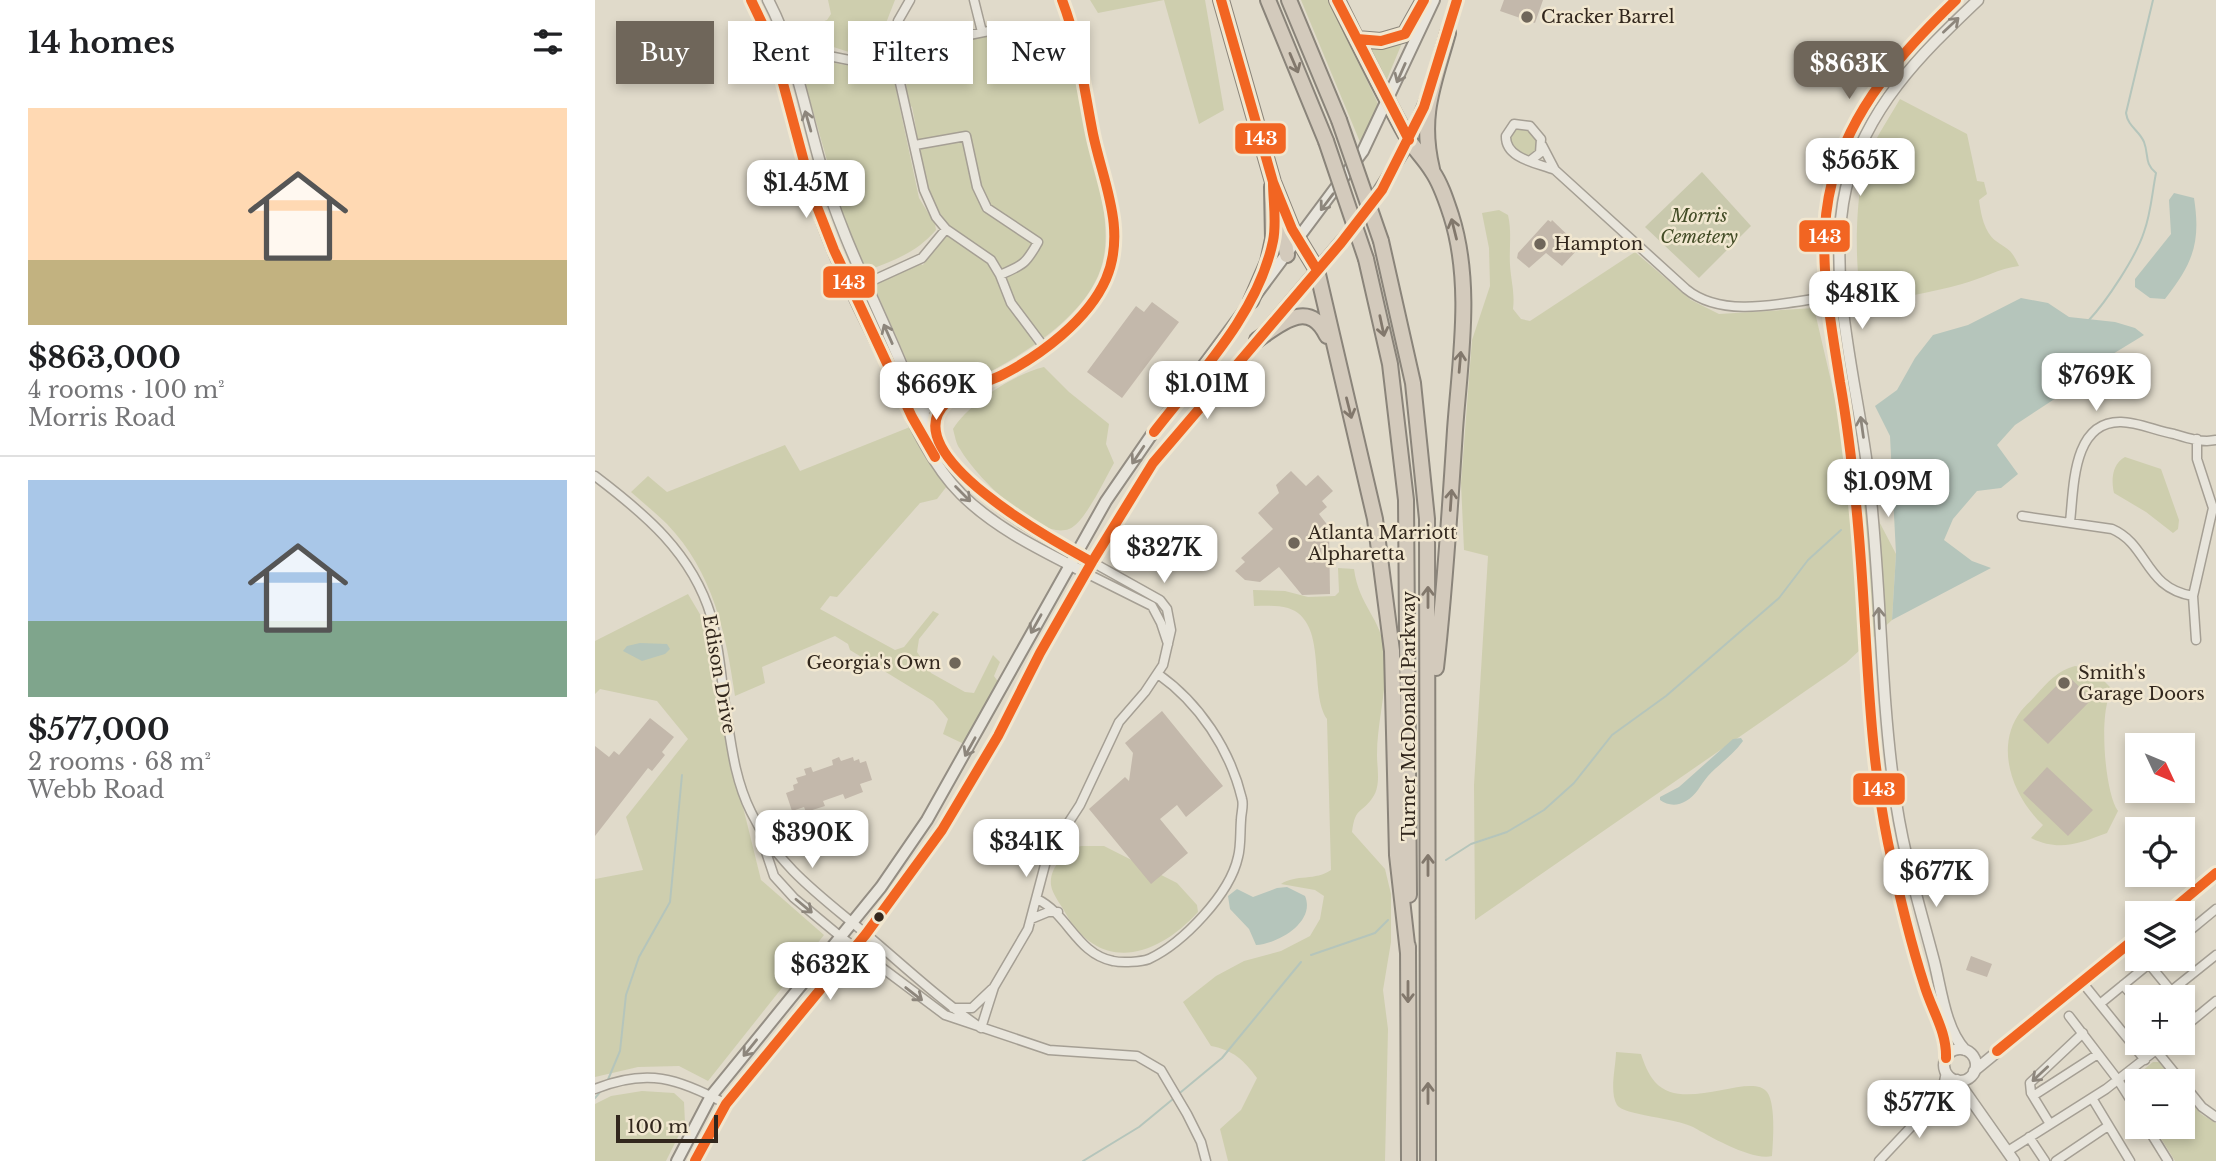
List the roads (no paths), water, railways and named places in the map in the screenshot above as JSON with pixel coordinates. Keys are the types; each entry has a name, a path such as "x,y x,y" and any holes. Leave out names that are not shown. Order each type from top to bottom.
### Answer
{"highway":[{"path":"1221,0 1273,182 1297,239 1317,270 1370,493 1390,626 1394,678 1397,855 1408,953"},
{"name":"Turner McDonald Parkway","path":"1268,0 1326,141 1366,259 1390,364 1406,500 1409,570 1409,1161"},
{"name":"Turner McDonald Parkway","path":"1289,0 1339,120 1381,241 1411,370 1424,472 1428,566 1428,1161"},
{"path":"1337,0 1409,140 1432,170"},
{"path":"1357,39 1381,41 1405,34 1424,0"},
{"path":"1428,739 1445,590 1463,308 1462,273 1456,236 1445,199 1432,170 1425,138 1425,119 1448,33"},
{"path":"1251,301 1268,262 1273,239 1273,182"},
{"path":"1282,205 1280,223 1286,254"},
{"path":"1257,340 1286,320 1298,316 1308,317 1325,331 1335,352"}],"main road":[{"path":"677,1161 711,1096 852,923 927,820 1106,501 1150,437 1363,151 1434,0"},
{"path":"695,1161 726,1104 855,948 942,830 998,736 1040,653 1092,562 1153,463 1382,190 1424,107 1457,0"}],"street":[{"path":"751,0 778,62 814,199 853,295 912,417 940,467 961,493 1008,531 1152,607 1161,623 1168,647"},
{"path":"768,0 779,21"},
{"path":"898,21 910,0"},
{"path":"974,0 982,32"},
{"path":"1062,0 1069,21"},
{"path":"1957,0 1888,69 1867,99 1847,139 1833,181 1825,222 1823,258 1826,296 1855,484 1863,575 1867,674 1879,795 1893,862 1927,995 1947,1042 1946,1058 1953,1077 1993,1128 2014,1161"},
{"path":"1978,0 1900,78 1875,114 1861,142 1849,177 1841,214 1838,251 1841,295 1870,483 1885,704 1896,802 1907,858 1944,1000 1957,1040 1975,1063 1972,1088 1993,1128"},
{"path":"973,34 987,31"},
{"path":"798,84 832,207 912,390 952,462 990,499 1040,534 1160,600 1167,609 1171,630 1158,674 1111,735 1080,804 1045,861 1037,899 1020,946 994,987 972,1008 951,1007"},
{"path":"900,84 924,190 936,217 946,229 986,255 1000,275 1011,303 1044,347"},
{"path":"912,417 1004,374 1044,347 1077,321 1107,282 1114,248 1114,220 1083,84"},
{"path":"1555,170 1539,135 1530,126 1519,123 1510,127 1506,136 1507,147 1515,155 1555,170 1686,289 1703,301 1730,307 1841,295"},
{"path":"915,145 966,136 977,187 987,208 1038,242 1029,257 1017,269 1000,275"},
{"path":"1531,160 1540,153 1542,145"},
{"path":"865,284 922,258 946,229"},
{"path":"912,390 948,401"},
{"path":"938,440 937,415 948,401"},
{"path":"2070,522 2079,455 2086,440 2103,426 2121,422 2197,439 2216,440"},
{"path":"2196,639 2193,596 2212,522 2213,508 2212,487 2197,458 2197,439"},
{"name":"Edison Drive","path":"595,476 633,505 667,537 681,555 703,594 717,645 733,759 774,876 794,898 923,1001 945,1014 981,1028"},
{"path":"2022,516 2112,529 2123,534 2164,586 2176,593 2193,596"},
{"path":"1037,899 1058,912 1081,944 1097,956 1115,962 1147,960 1183,936 1205,913 1231,875 1238,857 1243,802 1225,757 1201,713 1186,695 1158,674"},
{"name":"Edison Drive","path":"759,828 786,865 951,1007 981,1028"},
{"path":"2182,901 2216,873"},
{"path":"2195,926 2216,909"},
{"path":"1031,919 1048,912 1058,912"},
{"path":"1953,1077 1965,1079 1973,1073 2125,947"},
{"path":"2184,985 2216,955"},
{"path":"2101,1003 2140,971"},
{"path":"2083,982 2145,1060"},
{"path":"994,987 981,1028 1049,1049 1122,1054 1149,1062 1161,1070 1201,1142 1206,1161"},
{"path":"2195,1018 2215,1004"},
{"path":"2069,1016 2125,1091"},
{"path":"2050,1124 2033,1096 2031,1083 2083,1033"},
{"path":"1946,1058 1956,1049 1968,1052 1997,1051"},
{"path":"2033,1096 2098,1054"},
{"path":"2008,1151 2092,1098 2151,1055"},
{"path":"2161,1055 2172,1069"},
{"path":"597,1088 639,1077 663,1077 726,1104"},
{"path":"1879,1161 1940,1098 1953,1077"},
{"path":"2092,1098 2130,1161"},
{"path":"2195,1098 2216,1117"},
{"path":"2056,1161 2108,1126"},
{"path":"2029,1137 2045,1161"},
{"path":"2154,1139 2168,1161"}],"waterway":[{"path":"2089,320 2128,266 2144,232 2150,210 2156,173 2148,162 2144,142 2129,122 2126,113 2153,0"},
{"path":"1446,860 1471,844 1507,832 1544,810 1574,783 1612,735 1666,696 1779,598 1808,560 1841,530"},
{"path":"607,1082 620,1051 626,995 639,957 670,902 682,775"},
{"path":"1311,955 1375,933 1388,920"},
{"path":"1181,1092 1222,1058 1301,962"},
{"path":"595,1098 600,1092"},
{"path":"1083,1161 1139,1127 1173,1099"}],"place":[{"name":"Cracker Barrel","path":"1527,17"},
{"name":"Hampton","path":"1540,244"},
{"name":"Atlanta Marriott Alpharetta","path":"1294,543"},
{"name":"Georgia's Own","path":"955,663"},
{"name":"Smith's Garage Doors","path":"2064,683"}],"park label":[{"name":"Morris Cemetery","path":"1699,226"}]}
